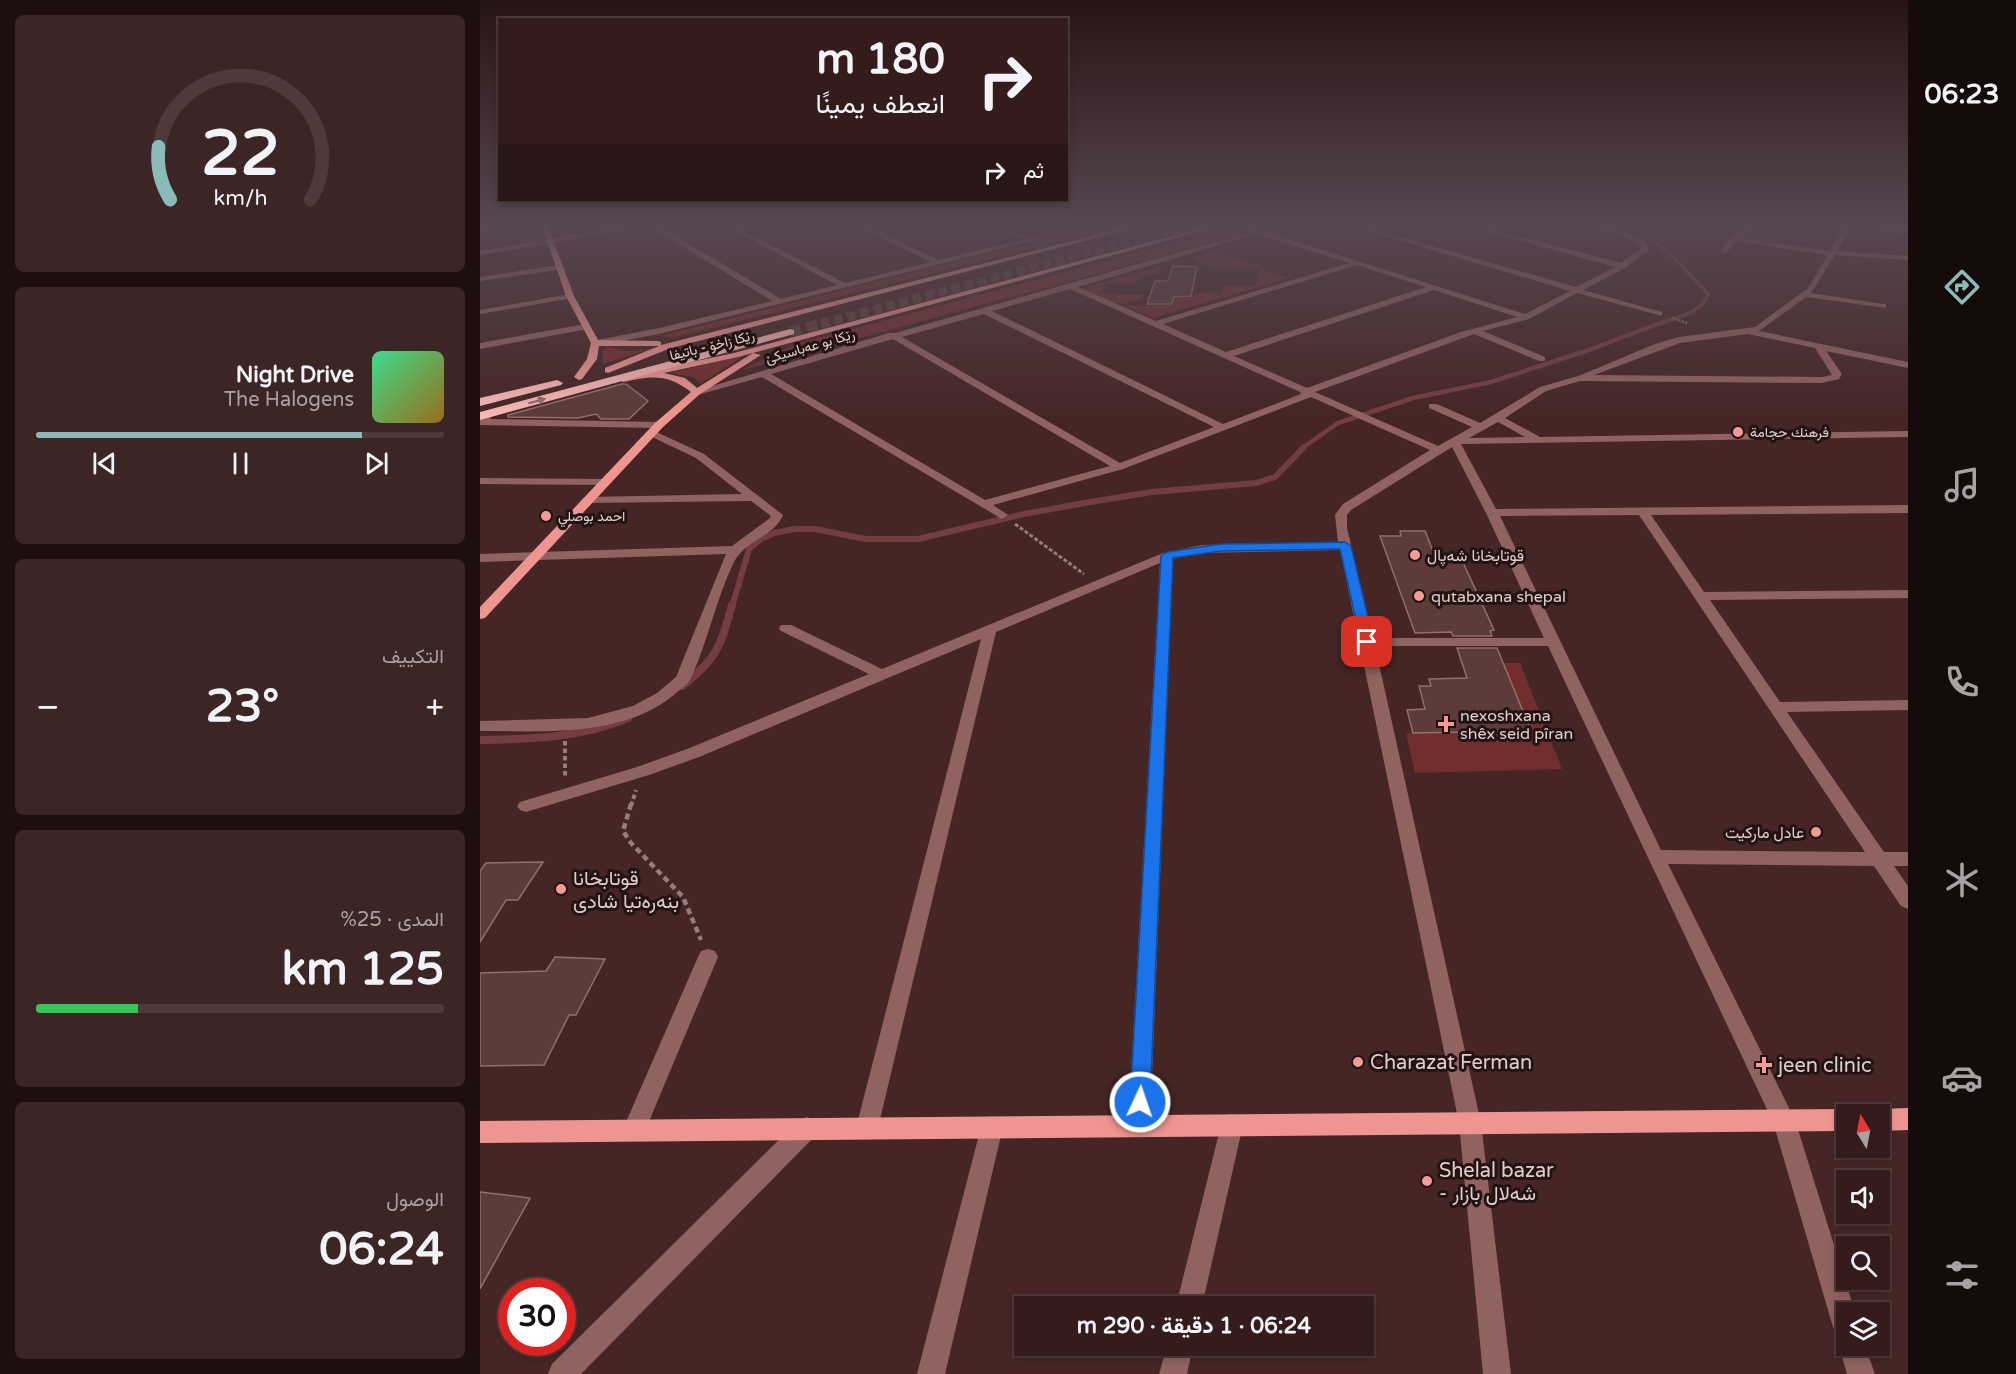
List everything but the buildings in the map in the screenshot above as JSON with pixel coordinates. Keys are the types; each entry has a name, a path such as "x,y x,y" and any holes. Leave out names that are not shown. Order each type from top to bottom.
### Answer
{"highway":[{"name":"رێکا زاخۆ - باتیفا","path":"480,402 778,326"},
{"name":"رێکا زاخۆ - باتیفا","path":"483,418 788,337"}],"main road":[{"path":"567,288 595,343 592,359 579,377"},
{"path":"608,370 649,352 891,288"},
{"path":"981,291 986,288"},
{"name":"رێکا زاخۆ - باتیفا","path":"623,379 717,360 788,337 991,288"},
{"path":"480,615 655,429 697,392 788,337"},
{"path":"595,343 681,343"},
{"path":"647,375 682,380 697,392"},
{"path":"1890,1120 1908,1119"},
{"path":"480,1132 1836,1120"}],"street":[{"path":"757,288 780,302"},
{"path":"595,343 652,333 836,288"},
{"name":"رێكا بو عه‌باسيكێ","path":"697,392 1062,288"},
{"path":"1075,288 1158,323 1438,450"},
{"path":"1158,323 1273,288"},
{"path":"1432,288 1526,317"},
{"path":"1226,355 1432,288"},
{"path":"1573,288 1659,314"},
{"path":"986,503 1119,467 1475,331 1526,317 1583,288"},
{"path":"1497,1374 1470,1123 1340,521 1347,507 1438,450 1498,418 1543,389 1579,378 1669,343 1758,329 1810,288"},
{"path":"1805,294 1883,306"},
{"path":"480,312 570,296"},
{"path":"983,310 1222,427"},
{"path":"480,346 585,327"},
{"path":"1475,331 1542,359"},
{"path":"1750,332 1908,365"},
{"path":"892,335 1119,467"},
{"path":"1579,378 1822,380 1836,377 1837,374 1819,347"},
{"path":"763,373 986,503 1002,515"},
{"path":"1433,406 1480,427"},
{"path":"480,726 564,725 599,722 624,716 649,706 669,694 687,672 726,566 735,550 777,519 774,512 700,456 655,429 483,418"},
{"path":"1498,418 1541,441"},
{"path":"1454,441 1908,434"},
{"path":"1454,441 1492,513 1655,858 1784,1120 1839,1302"},
{"path":"480,481 606,482"},
{"path":"588,501 753,497"},
{"path":"1492,513 1908,509"},
{"path":"1643,512 1908,901"},
{"path":"526,806 643,771 693,753 1167,556 1221,548 1345,546"},
{"path":"480,558 735,550"},
{"path":"1139,1126 1167,556"},
{"path":"1700,596 1908,594"},
{"path":"786,628 883,675"},
{"path":"867,1128 990,630"},
{"path":"1367,642 1553,642"},
{"path":"1776,707 1908,705"},
{"path":"1655,858 1908,859"},
{"path":"634,1130 708,957"},
{"path":"1191,1296 1232,1125"},
{"path":"931,1374 992,1127"},
{"path":"562,1374 807,1128"},
{"path":"1173,1374 1178,1356"},
{"path":"1855,1356 1861,1374"}],"path":[{"path":"1030,534 1098,584"},
{"path":"564,725 565,793"},
{"path":"643,771 623,831 631,843 683,897 708,957"}],"shaded area":[{"path":"850,288 872,288 672,338 659,336"},
{"path":"1006,288 1044,288 739,371 796,344"},
{"path":"1081,288 1104,288 1100,294 1145,295 1129,303 1105,299"},
{"path":"1223,288 1255,288 1153,318 1126,306 1173,305 1176,299 1198,293 1222,292"},
{"path":"609,347 627,351 651,349 603,364 602,350"},
{"path":"743,356 700,384 694,377 669,373"},
{"path":"1503,663 1520,663 1562,769 1415,773 1406,733 1531,731"}],"waterway":[{"path":"1659,324 1701,306 1708,294 1702,288"},
{"path":"1301,449 1338,423 1413,398 1491,382 1589,350 1663,322"},
{"path":"732,607 749,549 761,539 774,533 795,529 815,529 866,539 918,539 1024,514 1090,502 1152,492 1256,483 1275,477 1304,447"},
{"path":"682,686 703,667 716,651 732,605"},
{"path":"480,740 555,736 592,730 628,718"}],"tunnel":[{"path":"821,324 956,288"},
{"path":"790,332 827,322"}],"place":[{"name":"فرهنك حجامة","path":"1738,432"},
{"name":"احمد بوصلي","path":"546,516"},
{"name":"قوتابخانا شەپال","path":"1415,555"},
{"name":"qutabxana shepal","path":"1419,596"},
{"name":"nexoshxana shêx seid pîran","path":"1446,724"},
{"name":"عادل ماركيت","path":"1816,832"},
{"name":"قوتابخانا بنەرەتیا شادی","path":"561,889"},
{"name":"Charazat Ferman","path":"1358,1062"},
{"name":"jeen clinic","path":"1764,1065"},
{"name":"Shelal bazar - شەلال بازار","path":"1427,1181"}],"route":[{"path":"1140,1102 1167,556 1202,549 1345,546 1367,642"}]}
